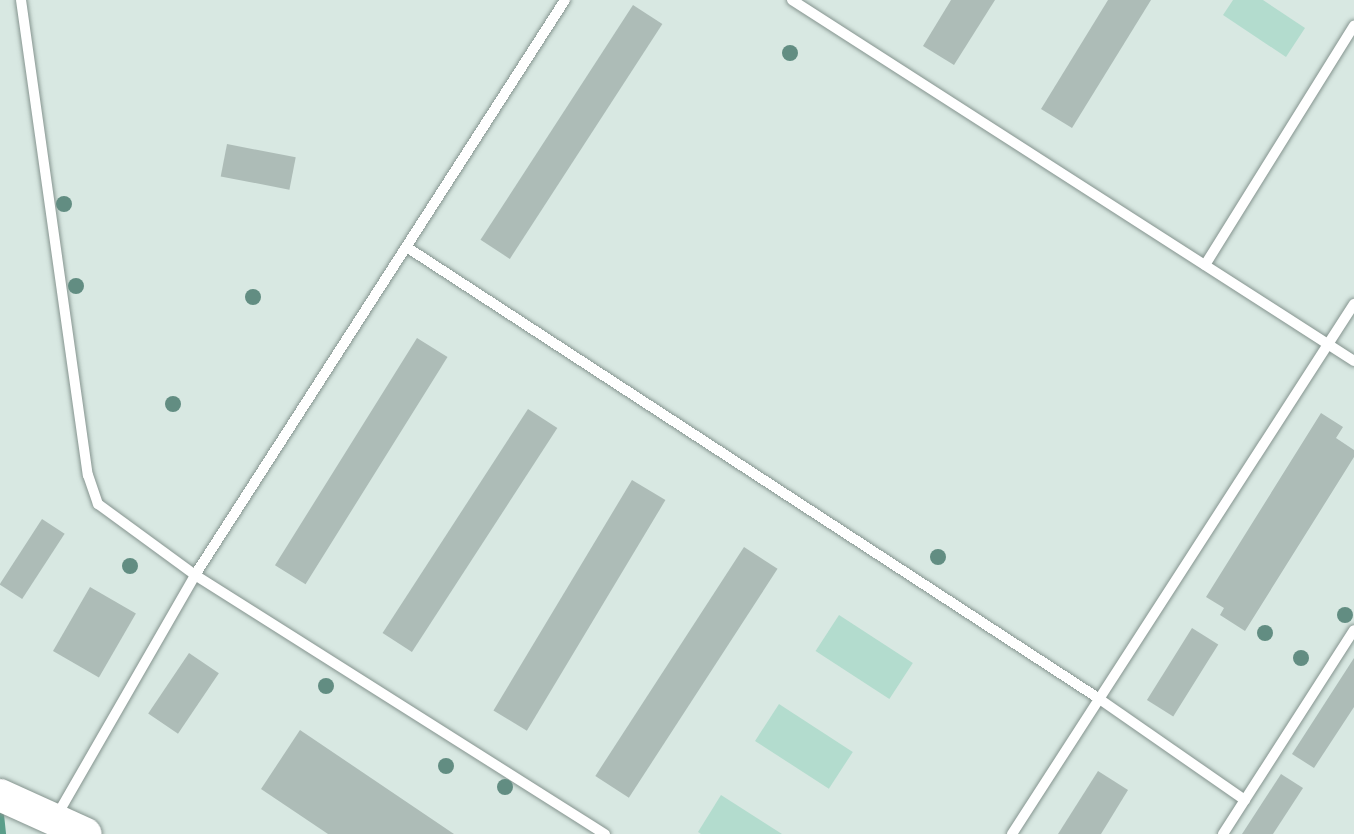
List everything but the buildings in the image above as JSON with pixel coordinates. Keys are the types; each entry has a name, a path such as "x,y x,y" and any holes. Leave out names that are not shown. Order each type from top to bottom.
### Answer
{"main road":[{"path":"28,806 86,834"}],"lane":[{"path":"20,0 88,475 98,504 195,575 605,834"},
{"path":"28,806 195,575 408,248 565,0"},
{"path":"792,0 1354,361"},
{"path":"1205,265 1354,26"},
{"path":"408,248 1098,698 1245,800"},
{"path":"1012,834 1354,304"},
{"path":"1223,834 1354,630"}],"green space":[{"path":"1233,0 1263,0 1305,28 1286,57 1223,15"},
{"path":"839,615 913,663 889,699 816,651"},
{"path":"779,704 853,752 829,789 755,741"},
{"path":"721,795 782,834 701,834 698,832"}],"waterway":[{"path":"0,805 3,834"}]}
